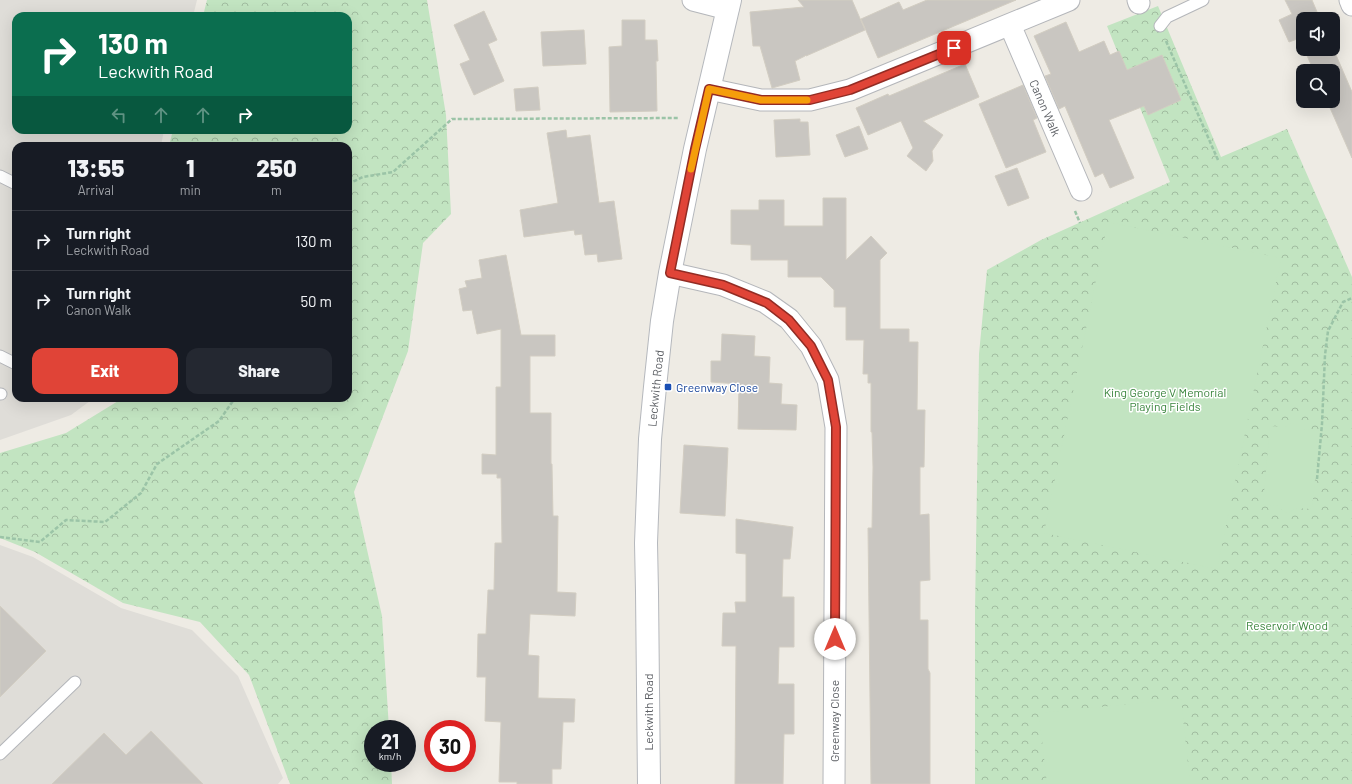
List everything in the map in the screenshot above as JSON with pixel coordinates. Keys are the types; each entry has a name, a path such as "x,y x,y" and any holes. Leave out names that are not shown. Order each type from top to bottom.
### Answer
{"main road":[{"name":"Leckwith Road","path":"649,784 648,600 646,543 650,439 655,386 662,321 670,273 695,149 729,4"}],"street":[{"path":"693,0 729,4"},
{"path":"709,89 761,100 810,100 850,90 1069,0"},
{"path":"1350,0 1352,5"},
{"name":"Canon Walk","path":"1010,25 1081,190"},
{"name":"Greenway Close","path":"670,273 723,285 767,303 789,320 811,346 828,380 836,427 834,784"}],"lane":[{"path":"1160,26 1167,17 1203,0"},
{"path":"0,176 12,182"},
{"path":"0,356 12,362"},
{"path":"0,754 75,682"}],"path":[{"path":"1160,26 1218,160"},
{"path":"352,182 363,177 393,172 452,119 679,118"},
{"path":"1318,479 1325,355 1328,331 1343,302 1352,298"},
{"path":"0,537 40,542 66,520 105,522 141,493 157,464 220,421 232,402"}],"shaded area":[{"path":"0,0 197,0 194,12 12,12 12,134 163,134 162,142 12,142 12,402 89,402 71,415 0,440"},
{"path":"0,545 33,557 121,608 192,630 238,676 283,778 278,784 0,784"}],"green space":[{"path":"207,0 427,0 446,115 451,214 423,243 408,351 354,492 382,616 388,720 364,720 364,772 391,772 392,784 290,784 249,675 200,622 123,603 35,552 0,538 0,453 66,433 116,402 352,402 352,142 170,142 172,134 352,134 352,12 204,12"},
{"name":"King George V Memorial Playing Fields","path":"1158,6 1221,157 1287,129 1352,277 1352,784 975,784 975,612 979,354 987,270 1041,240 1170,182 1107,26"},
{"path":"1108,222 1281,258 1217,569 1044,533"},
{"path":"1291,423 1303,429 1320,431 1312,509 1294,508 1290,512 1286,512 1278,506 1263,504 1270,426 1286,427"},
{"path":"1181,699 1190,784 1047,784 1039,713"}],"building":[{"path":"798,0 852,0 865,30 806,56 805,55 795,61 800,80 772,88 760,46 753,46 750,12 804,7"},
{"path":"927,0 1016,0 878,58 861,19 899,2 903,10"},
{"path":"1285,0 1312,0 1317,12 1296,12 1296,39 1289,42 1279,20 1292,14"},
{"path":"484,11 497,40 488,44 504,81 474,95 460,64 470,60 454,25"},
{"path":"622,20 645,20 645,40 657,40 657,111 610,112 609,47 622,46"},
{"path":"1066,22 1079,52 1104,41 1110,55 1119,51 1127,70 1162,55 1181,100 1148,115 1144,106 1109,120 1134,178 1110,188 1103,173 1095,177 1065,106 1059,109 1045,76 1051,74 1034,36"},
{"path":"584,30 586,64 543,66 541,32"},
{"path":"1307,56 1336,56 1340,64 1311,64"},
{"path":"965,64 979,97 923,121 943,135 932,151 933,161 926,171 907,156 913,148 901,121 868,135 856,108 888,94 889,96"},
{"path":"1340,64 1352,92 1352,158 1330,108 1340,108"},
{"path":"1023,85 1037,118 1033,120 1046,152 1006,168 979,104"},
{"path":"538,87 540,110 516,111 514,89"},
{"path":"800,119 800,122 808,122 810,155 776,157 774,120"},
{"path":"859,126 868,149 845,157 836,135"},
{"path":"566,130 567,138 590,135 599,203 614,201 622,259 598,262 597,254 585,255 582,234 575,235 574,230 524,237 520,210 558,203 547,133"},
{"path":"1017,168 1029,198 1008,206 995,176"},
{"path":"823,198 846,198 846,260 871,236 887,253 880,260 880,329 909,329 909,342 918,342 917,410 925,410 924,467 920,467 920,515 929,514 930,580 920,581 920,620 928,620 928,669 930,673 930,784 871,784 868,528 872,528 873,467 871,383 868,383 868,374 863,374 864,340 846,340 846,307 834,307 834,290 821,277 788,277 788,260 751,260 751,245 731,244 731,210 759,210 759,200 784,200 784,226 823,226"},
{"path":"506,255 521,335 555,335 555,356 530,356 530,413 551,413 553,516 558,516 557,592 576,593 575,616 530,614 528,655 539,656 538,698 575,699 574,722 563,722 561,769 552,769 552,784 517,784 517,782 499,782 501,722 485,721 486,677 477,677 478,634 486,634 488,590 494,590 495,543 502,543 501,478 497,478 497,474 482,474 482,454 496,455 496,387 501,387 501,329 477,334 472,310 463,311 459,289 467,287 465,281 482,278 479,260"},
{"path":"722,334 755,336 754,356 770,357 769,383 782,384 781,404 797,405 796,430 738,429 739,384 711,382 711,361 721,361"},
{"path":"684,445 728,448 725,516 680,513"},
{"path":"736,519 793,527 790,559 783,559 782,597 794,597 794,647 779,647 778,684 794,684 794,734 784,734 783,784 735,784 736,646 722,646 723,613 736,613 735,602 746,602 746,554 736,553"},
{"path":"0,606 46,651 0,697"},
{"path":"151,731 203,784 52,784 104,733 126,755"}],"slow traffic":[{"path":"691,169 709,89 761,100 807,100"}],"place":[{"name":"Greenway Close","path":"668,387"}],"route":[{"path":"835,639 836,427 828,380 811,346 789,320 767,303 723,285 670,273 693,158 709,89 761,100 810,100 850,90 954,48"}],"park label":[{"name":"Reservoir Wood","path":"1287,625"}]}
